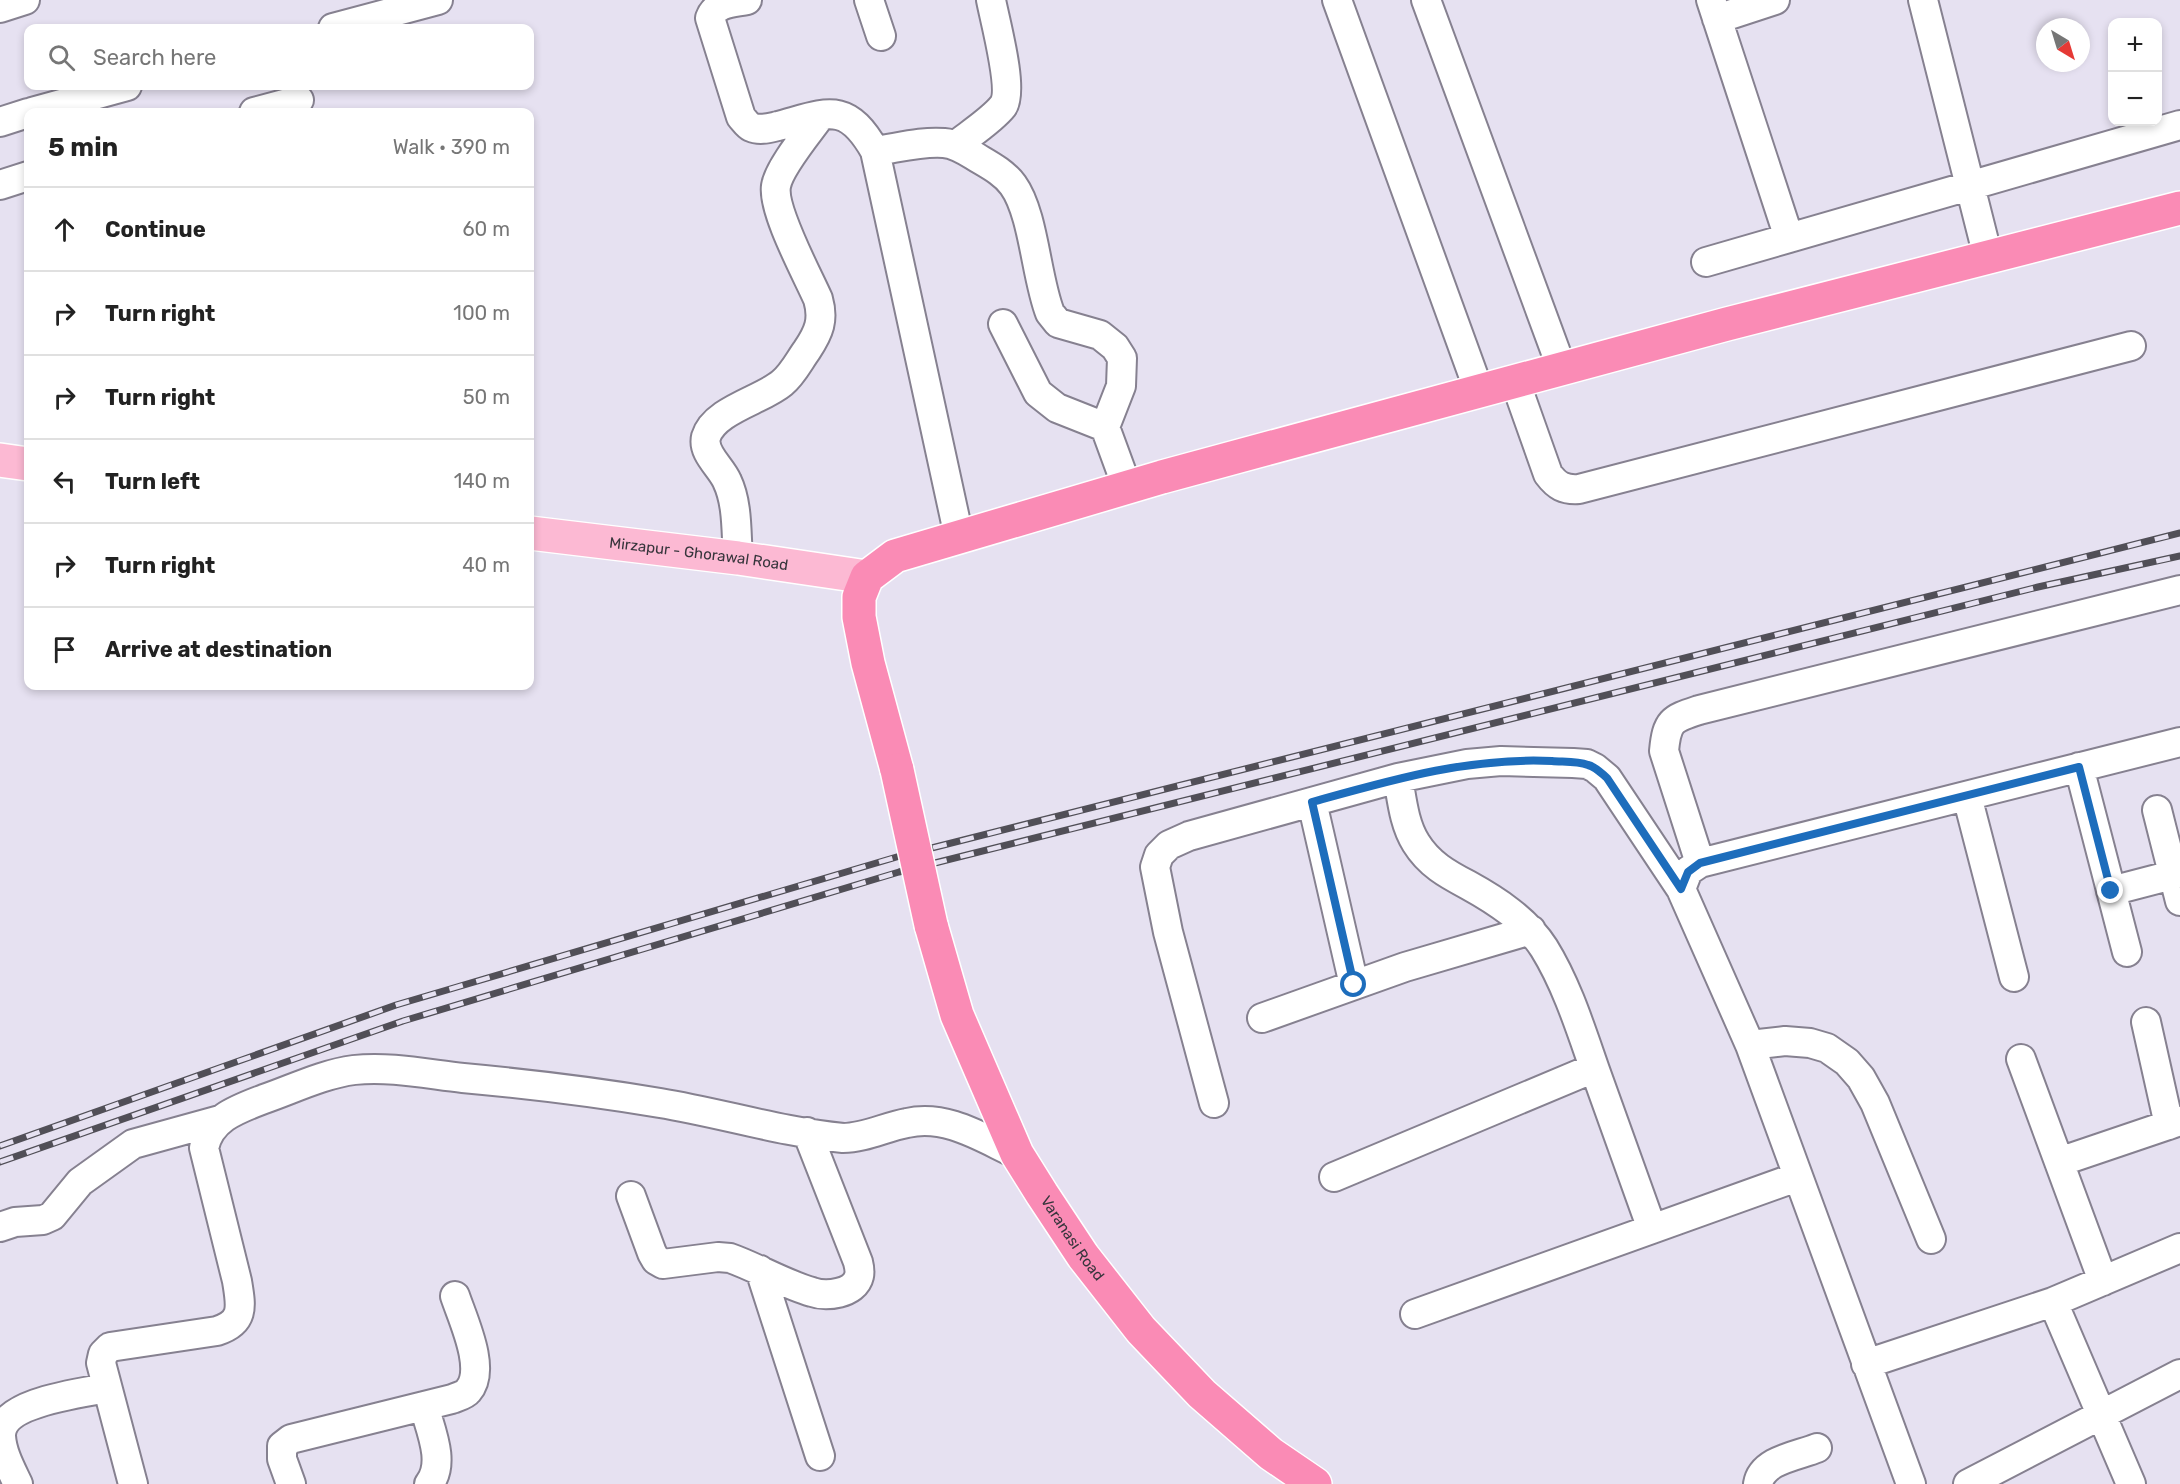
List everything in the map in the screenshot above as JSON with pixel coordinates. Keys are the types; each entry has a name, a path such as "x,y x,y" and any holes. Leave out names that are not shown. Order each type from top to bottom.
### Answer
{"highway":[{"path":"867,577 895,556 1127,487 1515,381 2180,208"},
{"name":"Varanasi Road","path":"867,577 859,597 859,617 868,663 897,770 931,926 957,1015 1017,1154 1083,1256 1141,1330 1202,1394 1271,1454 1315,1484"}],"main road":[{"path":"0,460 24,463"},
{"name":"Mirzapur - Ghorawal Road","path":"534,533 738,558 867,577"}],"street":[{"path":"0,8 25,0"},
{"path":"747,0 720,5 713,11 710,18 741,117 751,127 764,129 821,115 846,116 859,126 875,151 959,537"},
{"path":"869,0 882,36"},
{"path":"956,145 996,112 1004,104 1006,97 1006,76 991,0"},
{"path":"1337,0 1479,391"},
{"path":"1426,0 1562,369"},
{"path":"1775,0 1714,9 1789,238"},
{"path":"1923,0 1988,257"},
{"path":"348,24 433,1"},
{"path":"48,108 113,90"},
{"path":"269,108 299,100"},
{"path":"0,122 24,115"},
{"path":"738,558 732,493 722,472 706,450 705,440 709,429 717,419 770,391 790,375 812,342 820,324 822,313 818,299 781,215 776,200 776,185 782,171 821,115"},
{"path":"1706,262 2180,125"},
{"path":"875,151 943,142 956,145 1001,172 1019,194 1050,313 1058,322 1101,335 1115,347 1122,358 1121,386 1105,427 1127,487"},
{"path":"0,185 24,177"},
{"path":"1003,324 1038,393 1057,408 1105,427"},
{"path":"1515,381 1548,474 1556,484 1566,490 1579,489 2131,346"},
{"path":"1700,863 1664,751 1666,732 1676,718 1699,710 2180,590"},
{"path":"1681,889 1688,872 1700,863 2180,742"},
{"path":"1214,1103 1168,932 1155,867 1158,855 1168,845 1190,836 1398,778 1467,765 1533,760 1587,764 1595,768 1607,778 1681,889 1750,1046 1911,1484"},
{"path":"2079,767 2127,952"},
{"path":"1398,778 1406,820 1414,841 1424,855 1433,865 1498,903 1531,930 1554,966 1594,1068 1652,1229"},
{"path":"1967,796 2014,977"},
{"path":"1312,802 1354,985"},
{"path":"2157,810 2176,874 2180,902"},
{"path":"2111,891 2176,874"},
{"path":"1262,1018 1405,967 1531,930"},
{"path":"2059,1162 2175,1123 2146,1022"},
{"path":"1750,1046 1785,1041 1810,1043 1827,1048 1847,1062 1861,1078 1875,1103 1931,1239"},
{"path":"2021,1059 2103,1281"},
{"path":"1334,1177 1594,1068"},
{"path":"0,1227 22,1221 43,1220 52,1216 80,1182 133,1144 220,1120 237,1109 352,1070 374,1069 486,1080 660,1103 829,1137 854,1138 907,1122 940,1121 1017,1154"},
{"path":"133,1484 101,1363 103,1353 110,1347 217,1331 229,1327 239,1315 237,1281 204,1148 206,1137 220,1120"},
{"path":"631,1196 652,1253 656,1260 663,1264 718,1257 730,1258 812,1292 832,1294 849,1289 860,1275 858,1262 807,1132"},
{"path":"1414,1314 1797,1177"},
{"path":"1866,1364 2053,1302 2180,1248"},
{"path":"760,1270 820,1456"},
{"path":"291,1484 282,1459 282,1446 291,1439 452,1399 467,1393 475,1380 477,1365 455,1296"},
{"path":"2053,1302 2131,1484"},
{"path":"1968,1484 2180,1374"},
{"path":"18,1484 4,1451 1,1433 4,1418 26,1406 107,1388"},
{"path":"424,1406 437,1458 437,1469 429,1484"},
{"path":"1758,1484 1761,1472 1769,1466 1817,1448"}],"railway":[{"path":"0,1146 396,1005 900,856 2180,533"},
{"path":"0,1162 403,1021 899,872 2038,587 2180,556"}],"route":[{"path":"1354,985 1312,802 1398,778 1467,765 1533,760 1587,764 1595,768 1607,778 1681,889 1688,872 1700,863 2079,767 2111,891"}]}
